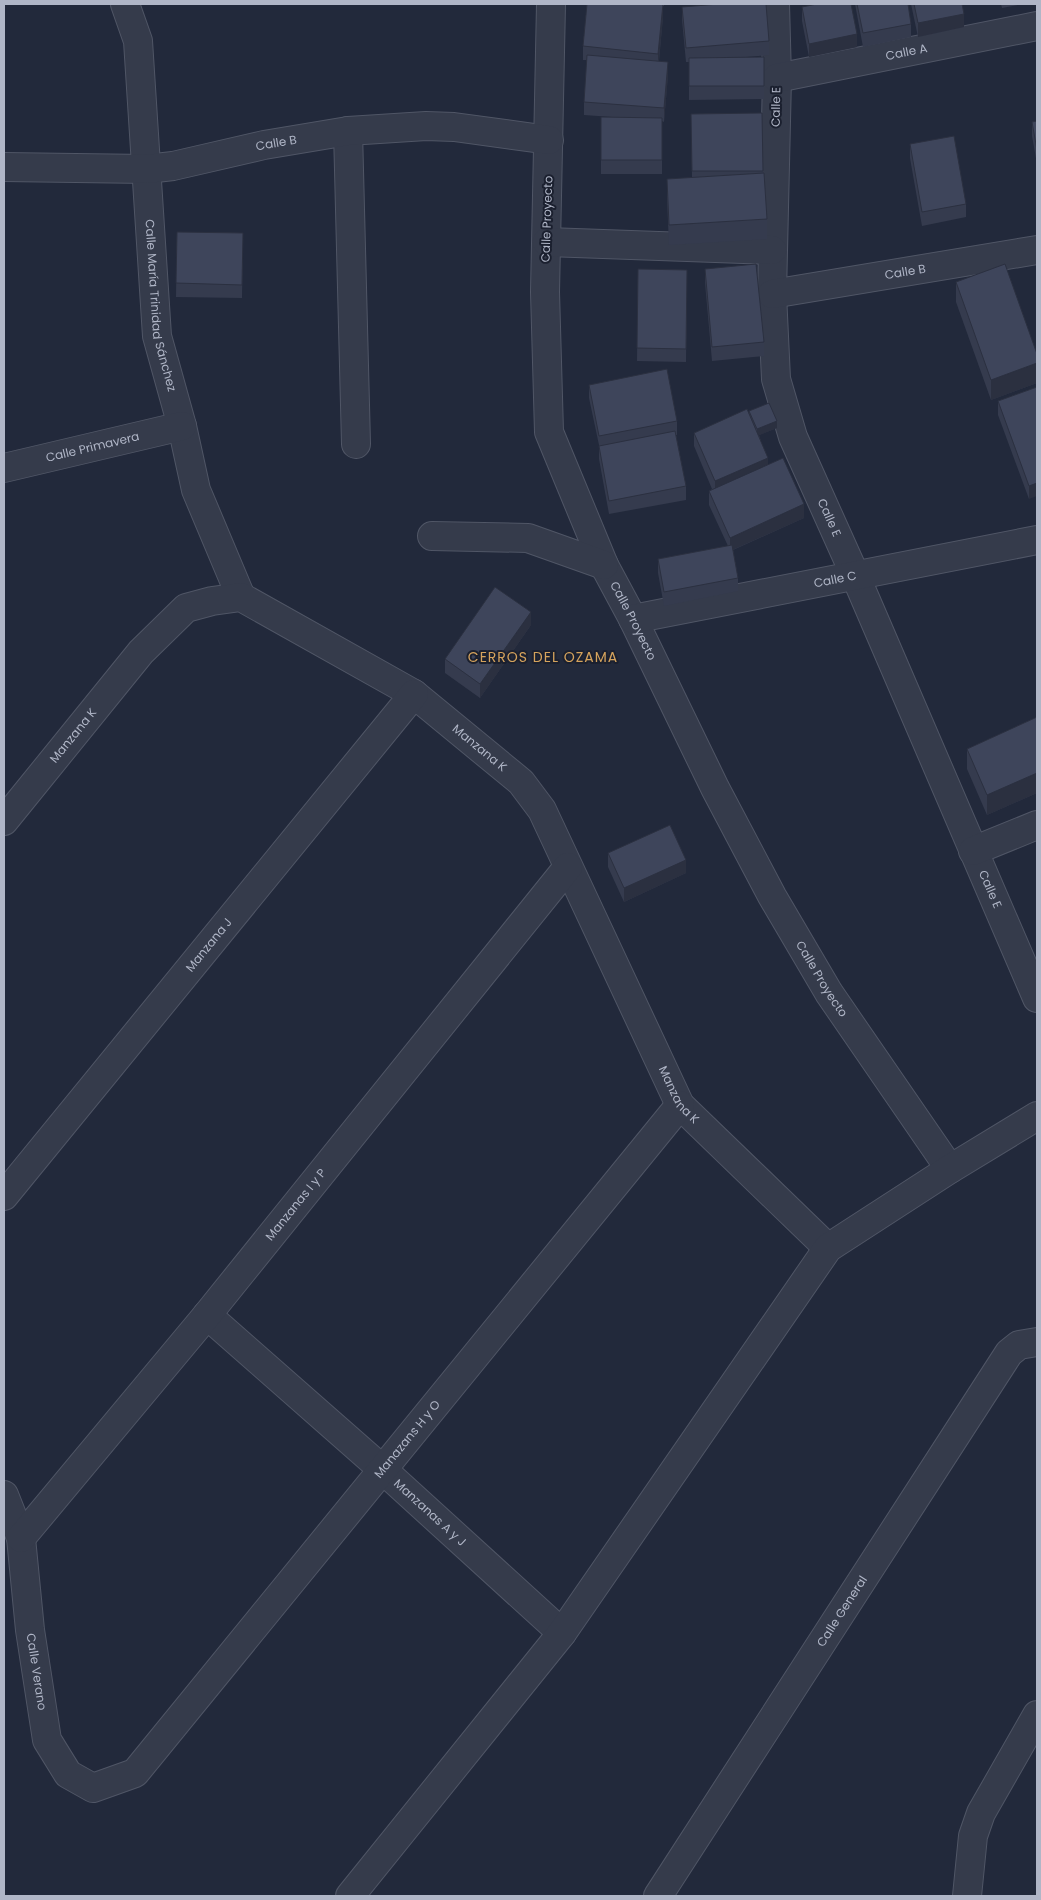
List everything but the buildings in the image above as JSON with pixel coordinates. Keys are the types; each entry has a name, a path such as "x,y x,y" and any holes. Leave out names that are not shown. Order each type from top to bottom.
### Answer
{"street":[{"name":"Calle María Trinidad Sánchez","path":"125,4 138,41 157,336 182,426 196,490 241,597"},
{"name":"Calle Proyecto","path":"551,4 545,292 548,427 604,565 633,619 715,788 829,993 950,1169"},
{"name":"Calle E","path":"775,4 776,78 772,294 776,380 793,437 855,575 1037,998"},
{"name":"Calle A","path":"776,78 1037,26"},
{"name":"Calle B","path":"4,167 147,169 173,166 264,145 348,131 426,126 454,127 549,140"},
{"path":"348,131 356,444"},
{"path":"547,242 772,250"},
{"name":"Calle B","path":"772,294 1037,250"},
{"name":"Calle Primavera","path":"4,468 182,426"},
{"path":"432,536 528,538 604,565"},
{"name":"Calle C","path":"633,619 1037,540"},
{"name":"Manzana K","path":"4,821 142,652 186,608 212,601 241,597 414,694 521,782 542,810 680,1104 828,1248"},
{"name":"Manzana J","path":"4,1196 414,694"},
{"path":"973,851 1037,825"},
{"name":"Manzanas I y P","path":"21,1538 207,1315 568,867"},
{"name":"Manazans H y O","path":"135,1773 680,1104"},
{"path":"350,1896 562,1633 828,1248 950,1169 1037,1116"},
{"name":"Manzanas A y J","path":"207,1315 382,1469 562,1633"},
{"name":"Calle General","path":"658,1896 1009,1352 1019,1345 1037,1342"},
{"name":"Calle Verano","path":"4,1495 21,1538 30,1630 47,1740 68,1774 92,1788 135,1773"},
{"path":"967,1896 973,1836 981,1813 1037,1715"}],"district":[{"name":"CERROS DEL OZAMA","path":"543,657"}]}
